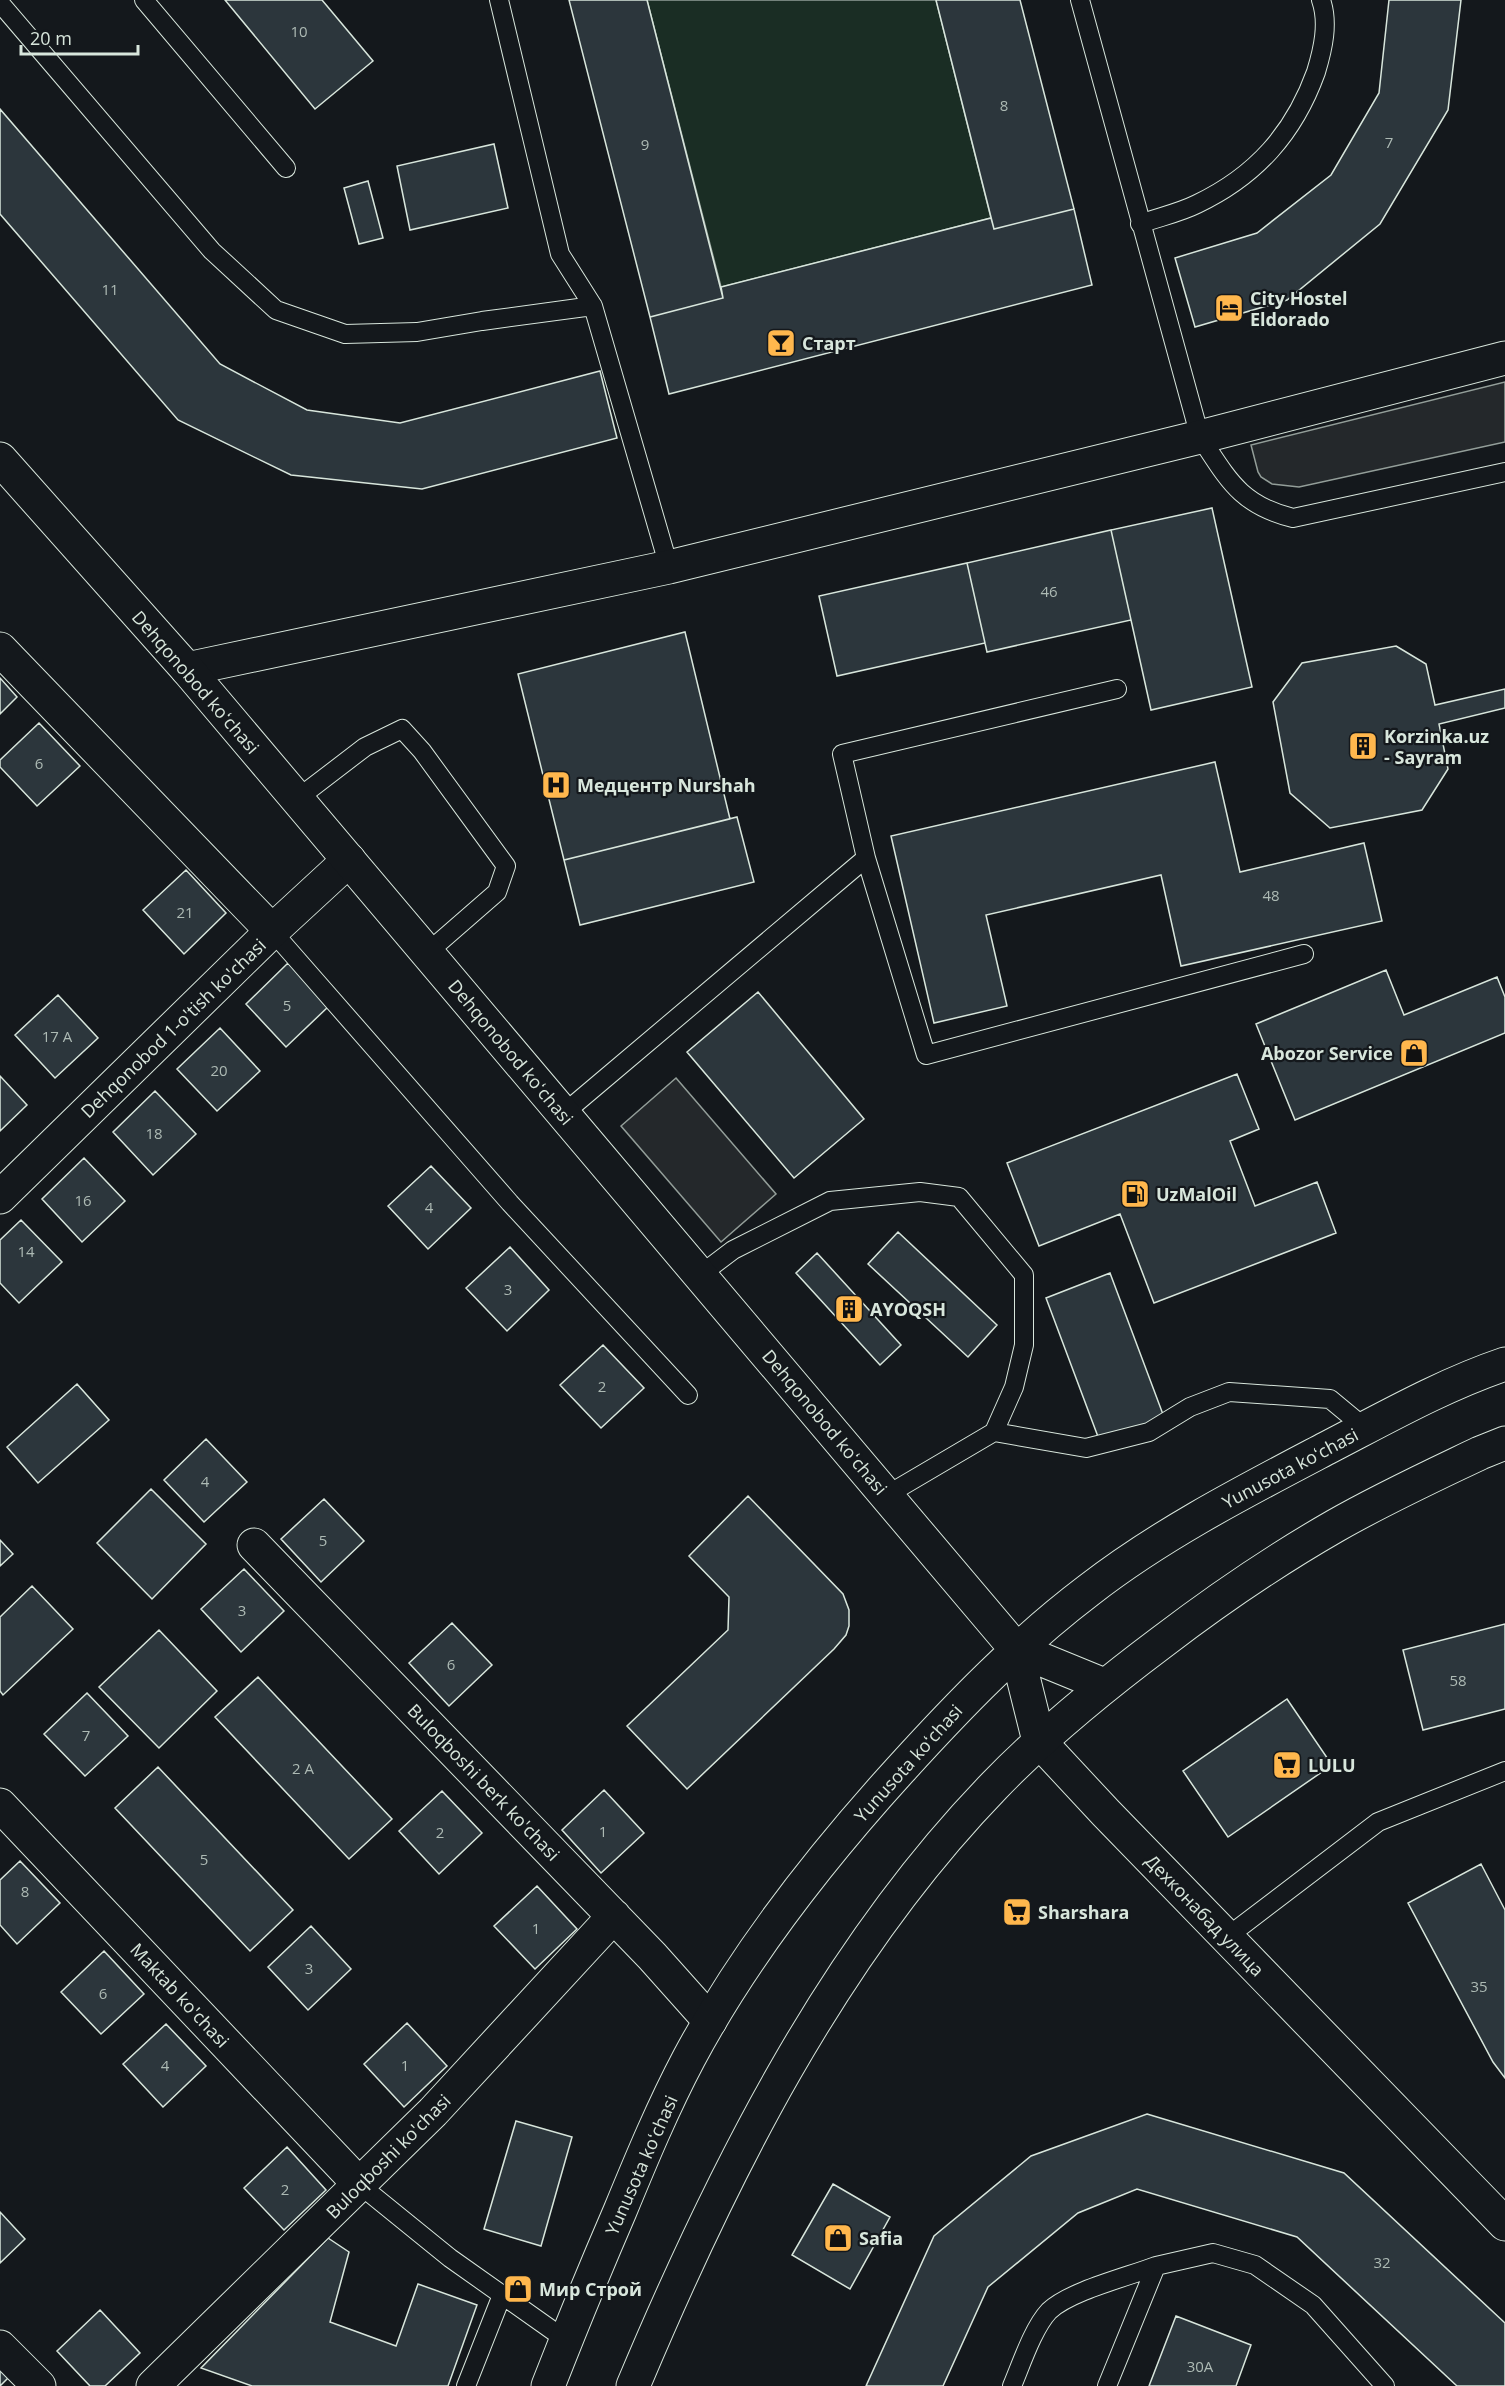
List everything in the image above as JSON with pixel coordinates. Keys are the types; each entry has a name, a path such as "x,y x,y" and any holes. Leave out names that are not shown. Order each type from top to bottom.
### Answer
{"street":[{"path":"187,669 669,567 1200,437 1505,358"},
{"name":"Dehqonobod koʻchasi","path":"0,459 187,669 1016,1649"},
{"path":"0,649 272,931"},
{"name":"Dehqonobod 1-o'tish ko'chasi","path":"0,1197 272,931 349,860"},
{"name":"Yunusota koʻchasi","path":"548,2386 665,2109 688,2059 710,2021 773,1926 843,1835 965,1699 1016,1649 1090,1589 1209,1512 1403,1408 1505,1364"},
{"path":"633,2386 711,2210 744,2144 791,2060 841,1981 920,1872 992,1788 1039,1741 1104,1685 1247,1580 1335,1526 1430,1477 1505,1443"},
{"name":"Buloqboshi berk ko'chasi","path":"254,1545 614,1916 710,2021"},
{"path":"1016,1649 1104,1685"},
{"name":"Дехконабад улица","path":"1016,1649 1039,1741 1505,2224"},
{"name":"Maktab ko'chasi","path":"0,1805 360,2185"},
{"name":"Buloqboshi ko'chasi","path":"153,2386 433,2112 614,1916"},
{"path":"0,2347 39,2386"}],"lane":[{"path":"144,0 286,168"},
{"path":"499,0 560,254 593,306 669,567"},
{"path":"1080,0 1200,437 1234,487 1252,502 1271,513 1293,518 1505,472"},
{"path":"1140,224 1197,204 1229,185 1260,163 1287,132 1308,93 1322,54 1326,13 1321,0"},
{"path":"0,3 212,251 276,310 345,334 417,332 593,306"},
{"path":"1117,689 842,754 866,858 926,1055 1304,954"},
{"path":"297,799 365,747 402,729 422,752 506,866 497,892 427,953"},
{"path":"563,1114 866,858"},
{"path":"272,931 510,1203 688,1395"},
{"path":"700,1275 733,1250 830,1201 920,1192 958,1197 1024,1275 1024,1344 1014,1387 994,1432 887,1496"},
{"path":"994,1432 1086,1448 1149,1432 1190,1407 1229,1392 1330,1399 1365,1428"},
{"path":"1227,1937 1378,1822 1505,1772"},
{"path":"360,2185 450,2258 566,2340"},
{"path":"1012,2386 1029,2343 1049,2312 1071,2297 1156,2266 1214,2253 1255,2265 1313,2305 1385,2386"},
{"path":"1107,2386 1156,2266"},
{"path":"466,2386 502,2295"}],"green space":[{"path":"647,0 936,0 991,218 721,287"}],"shaded area":[{"path":"1505,382 1505,442 1299,487 1272,484 1261,477 1258,472 1251,445"},
{"path":"676,1078 776,1194 721,1242 621,1126"}],"building":[{"path":"225,0 322,0 373,61 315,109"},
{"path":"569,0 647,0 723,298 650,317"},
{"path":"936,0 1020,0 1074,209 994,229"},
{"path":"1389,0 1461,0 1448,110 1380,224 1287,300 1195,327 1175,258 1257,233 1331,175 1379,93"},
{"path":"0,109 220,364 307,410 400,423 600,371 617,438 422,489 291,475 178,420 0,214"},
{"path":"494,144 508,208 410,230 397,166"},
{"path":"368,181 383,238 359,244 344,188"},
{"path":"1074,209 1092,285 669,394 650,317 723,298 721,287 991,218 994,229"},
{"path":"1212,508 1252,687 1151,710 1111,530"},
{"path":"1111,530 1131,620 987,652 967,563"},
{"path":"967,563 985,643 837,676 819,596"},
{"path":"685,632 730,819 564,860 518,674"},
{"name":"Korzinka.uz - Sayram","path":"1396,646 1426,664 1435,705 1505,689 1505,708 1439,724 1448,769 1422,810 1330,828 1290,793 1273,702 1302,663"},
{"path":"0,678 17,697 0,714"},
{"path":"39,723 80,766 37,806 0,767 0,760"},
{"path":"1215,762 1240,872 1364,843 1382,921 1181,966 1161,875 986,915 1007,1006 934,1023 891,836"},
{"path":"737,817 754,882 580,925 564,860"},
{"path":"186,870 226,913 184,954 143,910"},
{"path":"288,963 329,1006 286,1047 246,1004"},
{"path":"1386,970 1404,1015 1497,977 1505,997 1505,1033 1295,1120 1256,1024"},
{"path":"758,992 864,1119 794,1178 687,1052"},
{"path":"58,995 98,1038 55,1078 15,1035"},
{"path":"220,1028 260,1071 217,1111 177,1069"},
{"name":"UzMalOil","path":"1237,1074 1259,1129 1230,1141 1255,1206 1317,1182 1336,1233 1154,1303 1120,1214 1039,1246 1007,1163"},
{"path":"0,1076 27,1105 0,1131"},
{"path":"155,1091 196,1134 153,1175 113,1132"},
{"path":"84,1158 125,1201 82,1242 42,1199"},
{"path":"431,1166 471,1208 428,1249 388,1206"},
{"path":"21,1220 62,1262 19,1303 0,1283 0,1240"},
{"path":"898,1232 997,1325 968,1357 868,1264"},
{"path":"510,1247 549,1290 507,1331 466,1288"},
{"name":"AYOQSH","path":"817,1253 901,1345 880,1365 796,1273"},
{"path":"1110,1273 1164,1417 1100,1442 1046,1298"},
{"path":"603,1345 644,1388 601,1428 560,1385"},
{"path":"77,1384 109,1420 38,1483 7,1447"},
{"path":"206,1439 247,1482 204,1522 164,1480"},
{"path":"151,1489 206,1544 152,1599 97,1543"},
{"path":"748,1496 843,1594 849,1610 849,1626 846,1635 834,1649 687,1789 627,1726 728,1630 729,1597 689,1556"},
{"path":"324,1499 364,1541 321,1582 281,1539"},
{"path":"0,1540 13,1554 0,1566"},
{"path":"244,1569 284,1611 241,1652 201,1609"},
{"path":"32,1586 73,1629 3,1695 0,1691 0,1617"},
{"path":"452,1623 492,1665 449,1706 409,1663"},
{"path":"1505,1624 1505,1709 1423,1730 1403,1650"},
{"path":"159,1630 217,1691 159,1748 99,1687"},
{"path":"258,1677 392,1819 349,1859 215,1717"},
{"path":"87,1693 128,1736 85,1776 44,1734"},
{"path":"1287,1699 1332,1765 1228,1837 1183,1771"},
{"path":"158,1767 293,1910 250,1951 115,1808"},
{"path":"604,1790 644,1833 601,1873 562,1830"},
{"path":"442,1791 482,1833 439,1874 399,1831"},
{"path":"20,1861 60,1903 17,1944 0,1925 0,1880"},
{"path":"1481,1864 1505,1910 1505,2078 1493,2062 1408,1903"},
{"path":"537,1886 577,1929 535,1969 494,1926"},
{"path":"311,1926 351,1969 308,2010 268,1967"},
{"path":"104,1951 144,1994 101,2034 61,1992"},
{"path":"407,2023 447,2066 404,2107 364,2064"},
{"path":"166,2024 206,2066 163,2107 123,2064"},
{"path":"1147,2114 1344,2173 1505,2323 1505,2386 1457,2386 1297,2237 1137,2189 1078,2213 988,2287 943,2386 866,2386 934,2236 1031,2156"},
{"path":"516,2121 572,2137 541,2246 484,2229"},
{"path":"287,2147 326,2190 284,2230 244,2188"},
{"path":"833,2184 890,2217 850,2289 792,2255"},
{"path":"0,2212 25,2239 0,2263"},
{"path":"328,2238 349,2252 330,2322 396,2346 418,2284 477,2305 448,2386 252,2386 201,2368"},
{"path":"100,2310 140,2353 105,2386 90,2386 57,2351"},
{"path":"1176,2316 1251,2345 1236,2386 1149,2386"},
{"path":"0,2363 11,2375 0,2386"}],"place":[{"name":"City Hostel Eldorado","path":"1229,308"},
{"name":"Старт","path":"781,343"},
{"name":"Korzinka.uz - Sayram","path":"1363,746"},
{"name":"Медцентр Nurshah","path":"556,785"},
{"name":"Abozor Service","path":"1414,1053"},
{"name":"UzMalOil","path":"1135,1194"},
{"name":"AYOQSH","path":"849,1309"},
{"name":"LULU","path":"1287,1765"},
{"name":"Sharshara","path":"1017,1912"},
{"name":"Safia","path":"838,2238"},
{"name":"Мир Строй","path":"518,2289"}]}
